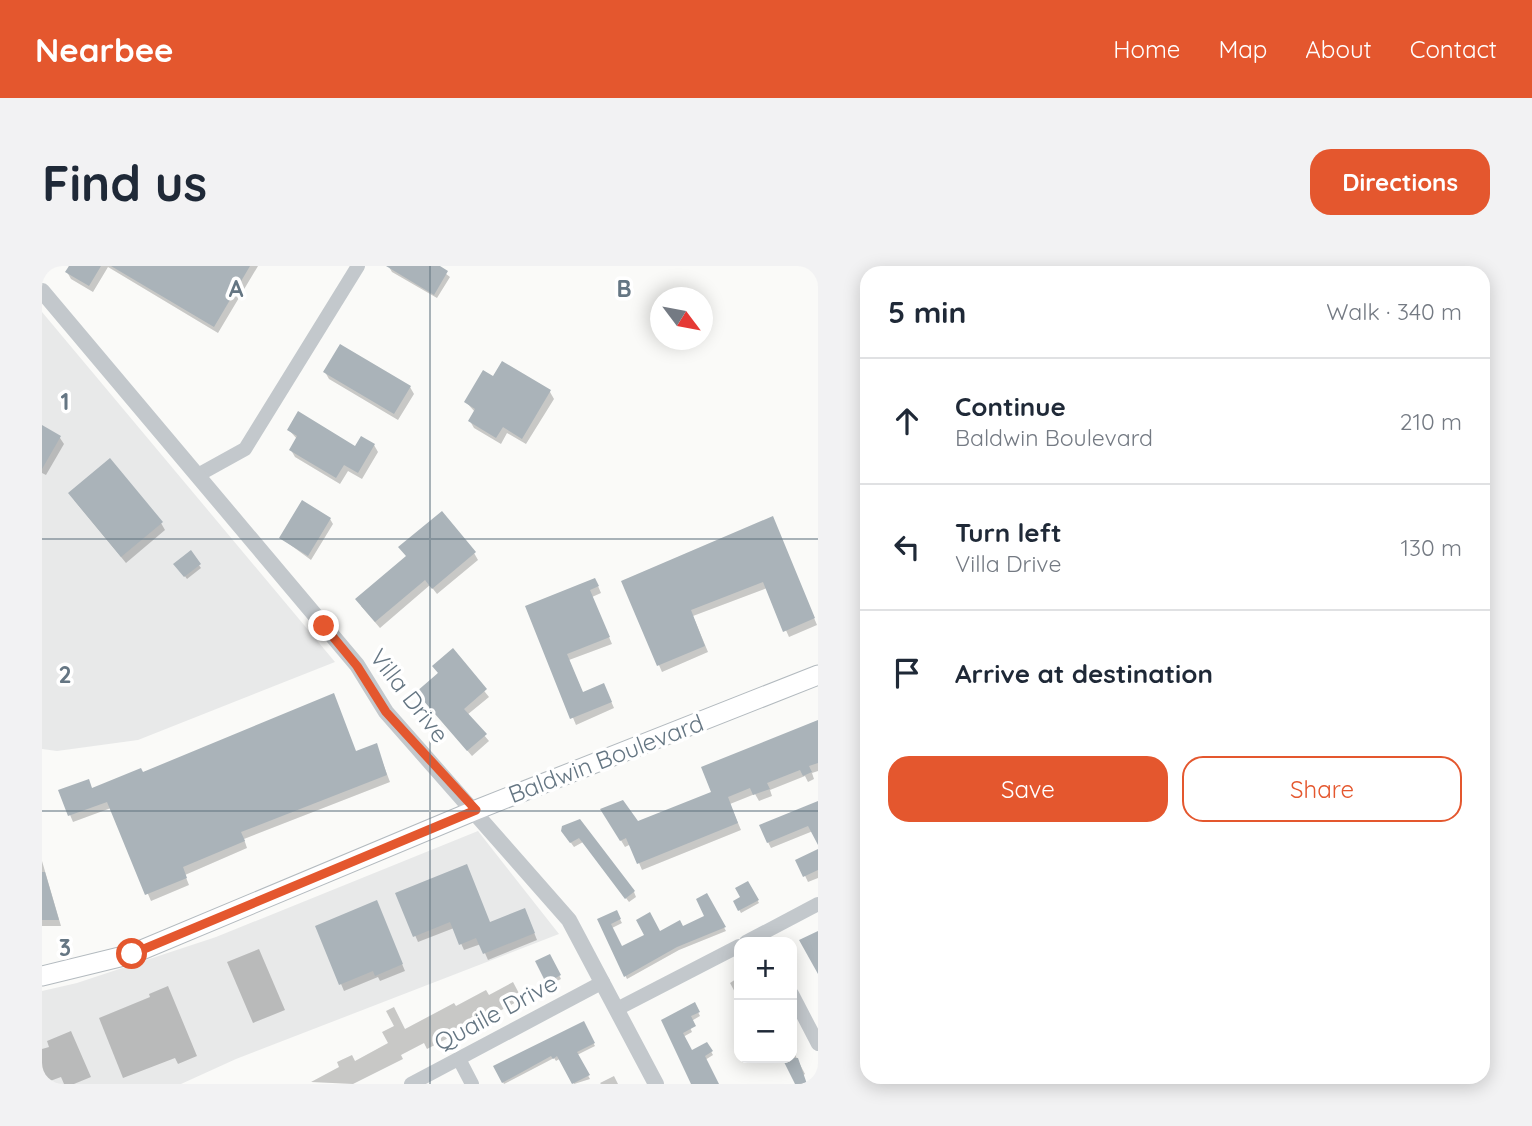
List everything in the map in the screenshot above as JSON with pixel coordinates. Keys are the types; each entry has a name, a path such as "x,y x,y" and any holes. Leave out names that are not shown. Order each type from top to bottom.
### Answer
{"main road":[{"name":"Baldwin Boulevard","path":"42,976 132,954 476,810 818,675"}],"street":[{"path":"198,475 245,449 358,266"},
{"name":"Villa Drive","path":"42,291 357,666 386,712 476,810 569,920 656,1084"},
{"path":"765,937 818,904"},
{"path":"617,1009 734,949"},
{"name":"Quaile Drive","path":"411,1084 603,982"},
{"path":"795,1000 818,1044"},
{"path":"459,1059 472,1084"}],"shaded area":[{"path":"42,312 335,662 138,740 57,751 42,749"},
{"path":"478,831 559,934 236,1059 181,1084 42,1084 42,991 77,983 216,937"}],"building":[{"path":"69,266 101,266 89,286 65,272"},
{"path":"111,266 250,266 214,327"},
{"path":"386,266 440,266 448,271 434,295"},
{"path":"340,344 411,386 394,414 323,372"},
{"path":"502,361 551,390 522,439 503,427 496,438 468,421 475,409 464,402 483,370 493,376"},
{"path":"298,411 355,446 361,436 375,444 358,473 344,465 336,478 289,450 297,436 287,430"},
{"path":"42,425 61,436 42,469"},
{"path":"110,458 163,522 121,557 68,493"},
{"path":"302,500 331,518 308,556 279,538"},
{"path":"442,511 476,552 432,589 425,580 375,622 355,599 406,556 398,547"},
{"path":"773,516 815,618 783,632 763,582 691,610 705,646 657,666 621,581"},
{"path":"191,550 201,564 184,577 173,564"},
{"path":"595,578 599,586 590,590 610,637 567,654 583,692 604,683 612,702 570,719 525,606"},
{"path":"453,648 487,689 464,709 487,734 467,751 416,692 438,673 432,666"},
{"path":"334,693 356,751 377,743 387,775 241,832 245,841 183,867 187,878 145,895 107,802 68,816 58,790 89,779 92,788 141,768 143,772"},
{"path":"818,720 818,763 809,766 812,772 803,776 800,770 767,783 770,789 753,795 750,788 728,797 738,823 637,864 626,838 620,841 600,809 623,800 638,821 711,792 701,767"},
{"path":"818,801 818,845 808,826 767,843 759,825"},
{"path":"580,819 635,891 625,899 579,838 570,843 561,831 562,826"},
{"path":"818,849 818,870 803,877 795,860"},
{"path":"467,864 490,922 525,908 535,933 483,954 476,938 459,945 450,922 413,937 395,893"},
{"path":"42,872 45,872 59,920 42,920"},
{"path":"748,881 759,900 738,911 733,901 740,897 735,888"},
{"path":"707,893 726,927 677,947 624,977 597,919 617,910 621,919 611,924 622,946 644,935 636,920 650,912 660,931 680,920 683,926 704,916 696,899"},
{"path":"377,900 403,964 375,976 373,971 339,985 315,926"},
{"path":"818,931 818,974 799,940"},
{"path":"550,954 561,975 546,983 535,961"},
{"path":"695,1002 700,1012 691,1016 696,1026 683,1033 692,1050 707,1042 713,1051 705,1056 719,1084 691,1084 661,1020"},
{"path":"584,1021 595,1043 577,1052 590,1075 572,1084 557,1056 553,1059 551,1056 502,1083 493,1066"},
{"path":"798,1058 807,1084 795,1084 784,1063 797,1063"}],"route":[{"path":"132,954 476,810 386,712 357,666 324,626"}]}
